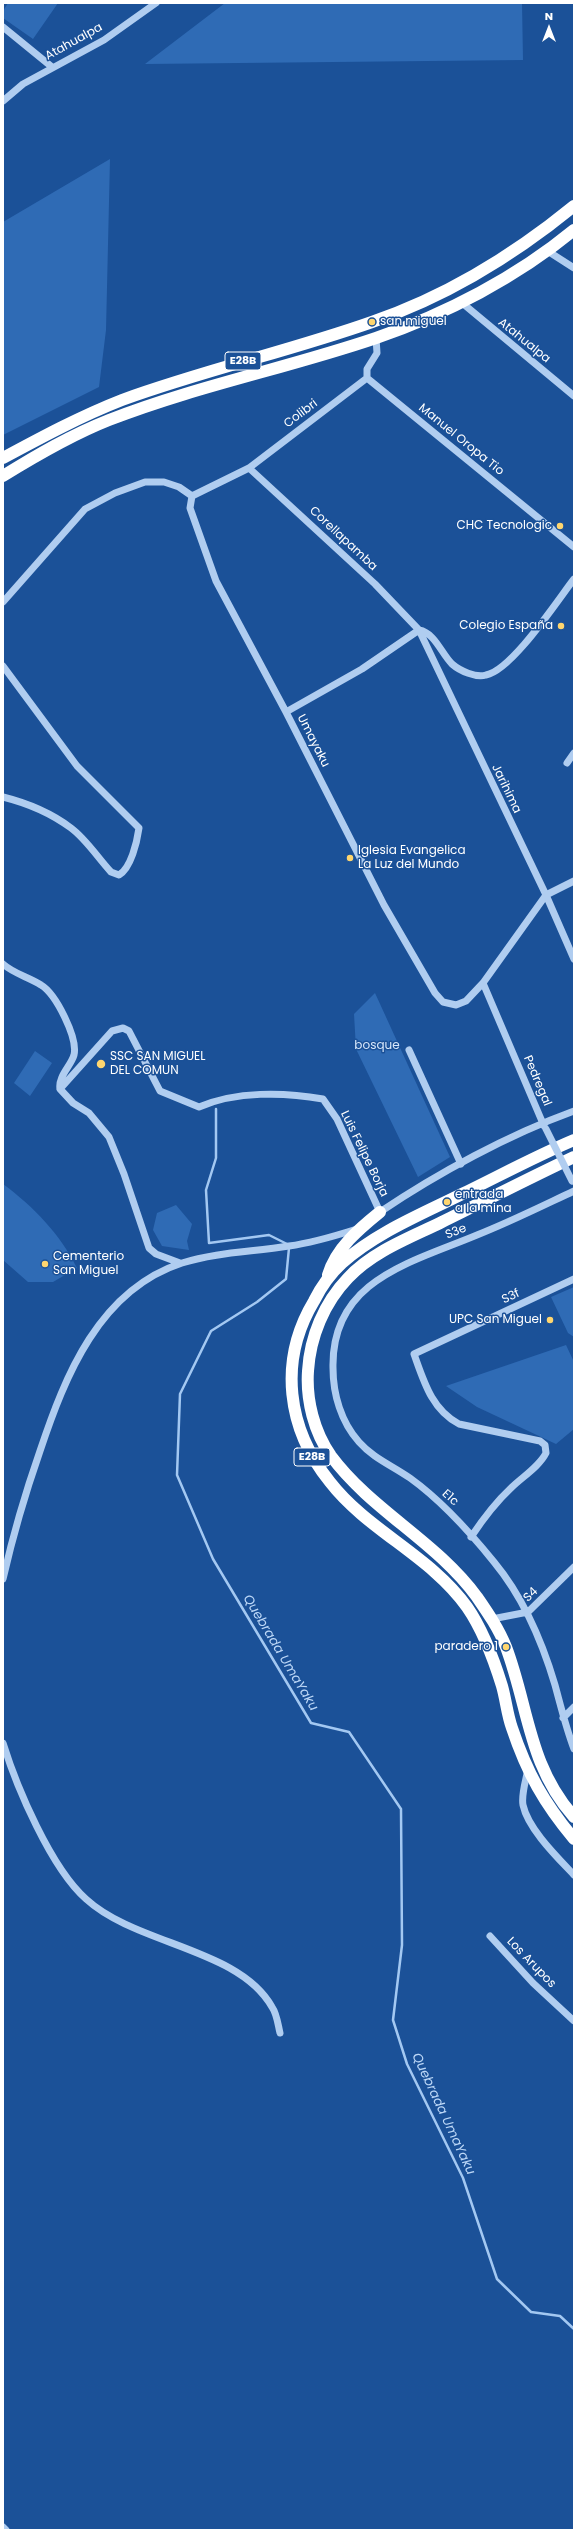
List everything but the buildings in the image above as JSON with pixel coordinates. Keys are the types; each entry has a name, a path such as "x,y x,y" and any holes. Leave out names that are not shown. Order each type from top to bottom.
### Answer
{"highway":[{"name":"E28B","path":"3,458 70,422 122,401 372,322 417,304 494,264 574,206"},
{"name":"E28B","path":"3,476 53,446 110,420 185,394 376,338 442,312 510,274 574,230"},
{"name":"E28B","path":"574,1140 367,1244 340,1265 326,1282 303,1318 292,1363 290,1382 293,1408 305,1445 322,1473 344,1498 422,1561 466,1606 489,1650 502,1685 512,1728 539,1793 574,1839"},
{"name":"E28B","path":"574,1157 399,1243 361,1265 343,1283 326,1308 319,1322 310,1351 307,1392 315,1424 328,1452 360,1490 444,1560 471,1590 492,1619 510,1658 542,1769 553,1790 574,1817"},
{"path":"326,1282 337,1254 361,1228 380,1212"}],"street":[{"name":"Atahualpa","path":"3,101 23,84 104,40 156,3"},
{"path":"3,27 52,67"},
{"path":"546,250 574,268"},
{"name":"Atahualpa","path":"461,302 574,396"},
{"path":"367,378 367,369 377,353 376,338"},
{"name":"Colibri","path":"250,468 367,378"},
{"name":"Manuel Oropa Tio","path":"367,378 574,547"},
{"path":"3,602 85,509 115,493 145,482 164,482 179,487 192,496 250,468"},
{"name":"Corellapamba","path":"250,468 375,584 418,630"},
{"name":"Umayaku","path":"192,496 190,508 216,580 286,712 384,905 435,993 443,1002 456,1005 466,1001 483,983 546,895"},
{"path":"286,712 362,669 418,630 432,638 453,664 469,674 486,676 510,662 574,579"},
{"name":"Jarihima","path":"418,630 546,895 574,959"},
{"path":"3,666 77,766 139,828 138,840 124,872 119,875 111,872 72,829 49,814 20,802 3,797"},
{"path":"567,763 574,753"},
{"path":"546,895 574,881"},
{"path":"3,964 42,986 58,1005 75,1041 74,1056 63,1075 60,1089 74,1103 90,1113 109,1136 124,1174 149,1248 156,1254 180,1263"},
{"name":"Pedregal","path":"483,983 544,1126 573,1184"},
{"name":"Luis Felipe Borja","path":"60,1089 112,1031 123,1028 130,1031 160,1091 199,1106 214,1100 237,1097 286,1095 323,1099 337,1119 380,1212 414,1189 461,1164 574,1112"},
{"path":"409,1050 461,1164"},
{"name":"S3e","path":"370,1284 381,1276 574,1191"},
{"path":"3,1579 17,1519 57,1402 78,1354 108,1311 148,1278 180,1263 212,1255 290,1246 361,1228"},
{"name":"S3f","path":"471,1537 487,1515 510,1489 543,1460 546,1453 545,1445 540,1441 459,1424 448,1418 437,1408 425,1386 414,1354 574,1279"},
{"name":"E1c","path":"370,1284 351,1304 340,1324 334,1345 333,1377 340,1409 346,1424 359,1442 389,1466 408,1477 446,1508 494,1562 528,1612 554,1683 563,1718 574,1749"},
{"name":"S4","path":"492,1619 528,1612 574,1567"},
{"path":"563,1718 574,1707"},
{"path":"3,1742 13,1775 53,1856 68,1880 82,1895 130,1927 212,1959 247,1978 273,2007 280,2033"},
{"path":"528,1767 523,1805 527,1814 554,1854 574,1875"},
{"name":"Los Arupos","path":"490,1936 533,1983 574,2020"},
{"path":"3,2527 6,2530"}],"green space":[{"path":"8,3 58,3 33,39 3,18 3,11"},
{"path":"225,3 522,3 523,60 145,64"},
{"path":"110,159 106,330 99,387 3,435 3,222"},
{"name":"bosque","path":"375,993 450,1157 418,1177 356,1049 354,1014"},
{"path":"35,1051 52,1063 30,1096 14,1083"},
{"path":"3,1184 25,1202 45,1222 63,1244 77,1268 53,1282 28,1282 3,1260"},
{"path":"176,1205 192,1224 187,1241 189,1250 162,1246 153,1230 157,1213"},
{"path":"574,1287 574,1337 568,1333 551,1297"},
{"path":"566,1345 574,1362 574,1429 556,1444 477,1407 446,1386"}],"waterway":[{"name":"Quebrada UmaYaku","path":"216,1109 216,1158 206,1190 209,1243 269,1235 287,1244"},
{"name":"Quebrada UmaYaku","path":"289,1248 286,1279 257,1302 211,1331 180,1394 177,1475 213,1559 311,1723 349,1732 401,1809 402,1945 393,2020 407,2064 463,2178 497,2279 531,2312 560,2316 574,2329"}],"place":[{"name":"san miguel","path":"372,322"},
{"name":"CHC Tecnologic","path":"560,526"},
{"name":"Colegio España","path":"561,626"},
{"name":"Iglesia Evangelica La Luz del Mundo","path":"350,858"},
{"name":"SSC SAN MIGUEL DEL COMUN","path":"101,1064"},
{"name":"entrada a la mina","path":"447,1202"},
{"name":"Cementerio San Miguel","path":"45,1264"},
{"name":"UPC San Miguel","path":"550,1320"},
{"name":"paradero 1","path":"506,1647"}]}
